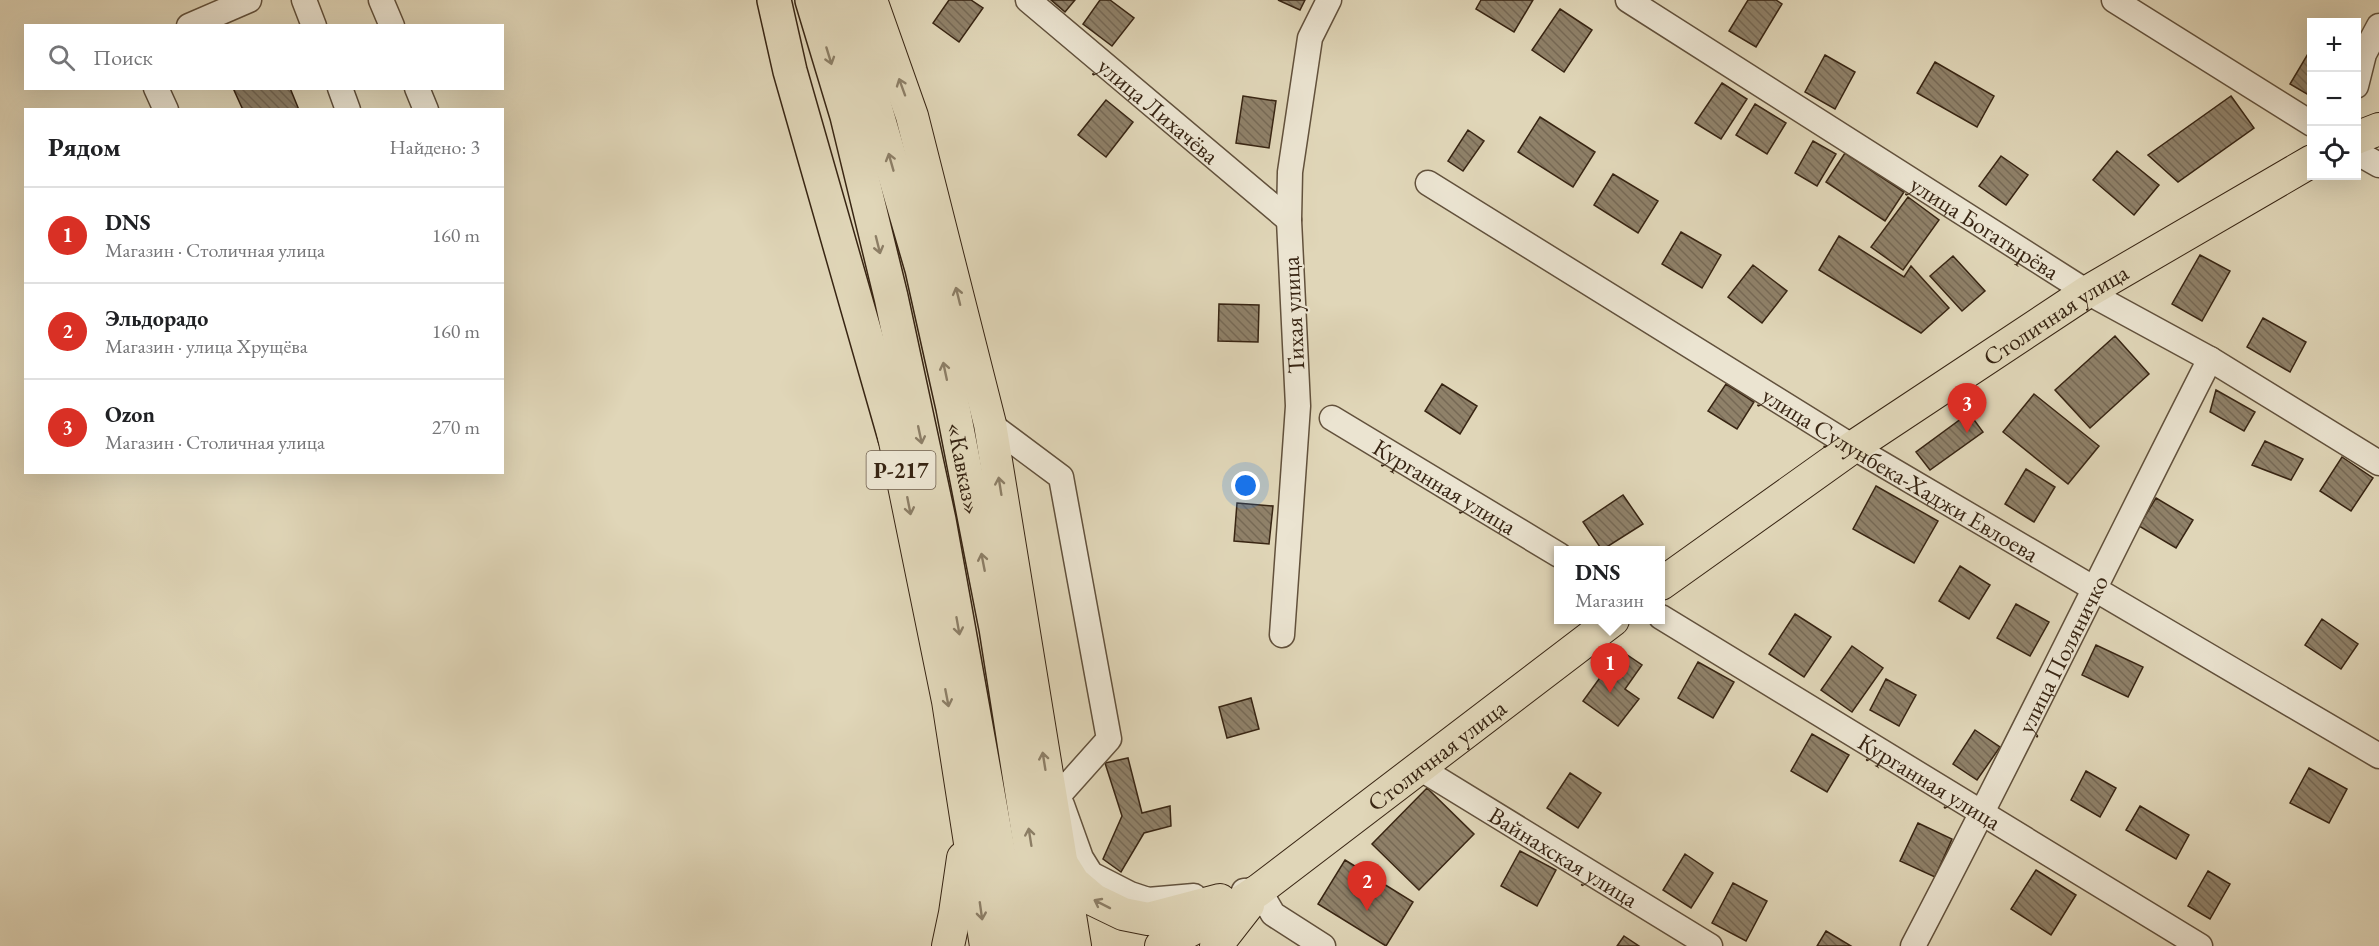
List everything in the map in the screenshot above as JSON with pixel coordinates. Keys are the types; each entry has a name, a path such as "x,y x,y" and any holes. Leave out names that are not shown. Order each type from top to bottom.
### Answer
{"highway":[{"path":"774,0 789,71 895,438"},
{"name":"«Кавказ»","path":"812,0 847,116 891,297 939,520 1014,946"},
{"name":"«Кавказ»","path":"844,0 922,269 953,408 996,628 1046,946"}],"main road":[{"name":"Р-217","path":"788,0 895,438 948,701 986,946"},
{"path":"871,0 912,116 990,424 1055,802 1060,861 1075,946"},
{"path":"2361,136 2379,129"},
{"name":"Столичная улица","path":"1665,581 1853,447 2087,292 2307,164"},
{"name":"Столичная улица","path":"1259,890 1608,624"},
{"name":"Р-217","path":"948,946 968,824"},
{"path":"1060,861 1074,883 1094,900 1123,914 1148,919 1259,890"},
{"path":"1183,946 1230,909 1259,890"},
{"path":"1216,946 1259,890"},
{"path":"1161,946 1230,909"}],"street":[{"path":"194,24 249,0"},
{"path":"304,0 313,24"},
{"path":"381,0 391,24"},
{"name":"улица Лихачёва","path":"1028,0 1289,220"},
{"name":"Тихая улица","path":"1282,635 1298,406 1289,220 1290,172 1310,38 1329,0"},
{"name":"улица Богатырёва","path":"1628,0 2087,292 2210,359 2379,463"},
{"path":"2114,0 2307,121"},
{"path":"2360,72 2364,54 2379,26"},
{"path":"157,90 165,108"},
{"path":"341,90 347,108"},
{"path":"418,90 425,108"},
{"path":"2361,155 2379,165"},
{"name":"улица Сулунбека-Хаджи Евлоева","path":"1428,183 1853,447 2379,756"},
{"name":"улица Поляничко","path":"1913,946 1982,815 2093,588 2210,359"},
{"name":"Курганная улица","path":"1332,418 1554,552"},
{"path":"990,424 1061,477 1108,739 1055,802 1091,874 1130,894 1148,900 1259,890 1273,914 1323,946"},
{"name":"Курганная улица","path":"1665,619 2200,946"},
{"name":"Вайнахская улица","path":"1418,767 1710,946"}],"building":[{"path":"949,0 971,0 983,8 959,42 933,23"},
{"path":"1051,0 1075,0 1065,12"},
{"path":"1100,0 1110,0 1134,18 1112,46 1083,24"},
{"path":"1278,0 1305,0 1300,10"},
{"path":"1481,0 1533,0 1514,32 1476,9"},
{"path":"1748,0 1776,0 1782,4 1756,47 1729,31"},
{"path":"1560,9 1592,30 1564,72 1532,50"},
{"path":"1825,55 1855,72 1835,109 1805,92"},
{"path":"2307,55 2307,94 2290,84"},
{"path":"1935,62 1994,96 1977,127 1917,93"},
{"path":"1722,83 1747,99 1721,139 1695,123"},
{"path":"234,90 291,90 298,108 242,108"},
{"path":"1243,96 1276,101 1269,148 1236,143"},
{"path":"2231,96 2254,128 2178,182 2148,155"},
{"path":"1106,100 1133,122 1106,157 1078,135"},
{"path":"1755,104 1786,123 1767,154 1736,135"},
{"path":"1540,117 1595,152 1573,187 1518,152"},
{"path":"1468,130 1484,141 1463,171 1448,161"},
{"path":"1813,141 1836,154 1817,186 1795,173"},
{"path":"2117,151 2159,185 2134,215 2093,180"},
{"path":"1845,153 1904,192 1885,221 1826,182"},
{"path":"2001,156 2028,175 2006,205 1979,186"},
{"path":"1613,174 1658,201 1638,233 1594,205"},
{"path":"1908,197 1939,220 1903,270 1871,247"},
{"path":"1681,232 1721,255 1702,288 1662,264"},
{"path":"1839,236 1904,277 1911,266 1949,308 1921,333 1819,270"},
{"path":"2200,255 2230,271 2202,321 2172,304"},
{"path":"1953,256 1985,291 1962,311 1930,276"},
{"path":"1753,265 1787,291 1762,323 1728,297"},
{"path":"1219,304 1259,305 1258,342 1218,341"},
{"path":"2263,318 2306,342 2290,372 2247,347"},
{"path":"2115,336 2149,374 2090,428 2055,390"},
{"path":"1442,384 1477,406 1460,434 1425,411"},
{"path":"1726,384 1754,402 1737,429 1708,411"},
{"path":"2216,390 2255,412 2244,431 2210,412"},
{"path":"2034,394 2099,446 2068,484 2003,432"},
{"path":"1969,413 1983,432 1930,470 1916,452"},
{"path":"2265,441 2303,459 2291,480 2252,465"},
{"path":"2342,457 2373,478 2351,511 2320,491"},
{"path":"2026,469 2055,487 2034,522 2005,504"},
{"path":"1876,486 1938,521 1914,563 1853,529"},
{"path":"1623,495 1643,524 1608,546 1599,546 1583,522"},
{"path":"2156,498 2193,520 2176,548 2139,526"},
{"path":"1237,503 1273,506 1269,544 1234,541"},
{"path":"1960,566 1990,585 1969,619 1939,601"},
{"path":"2016,604 2049,622 2030,656 1997,638"},
{"path":"1795,614 1831,637 1804,677 1769,654"},
{"path":"2322,619 2358,644 2341,669 2305,645"},
{"path":"2096,645 2143,667 2128,697 2082,675"},
{"path":"1852,646 1883,668 1852,712 1821,690"},
{"path":"1620,650 1642,665 1625,689 1639,699 1618,726 1583,701"},
{"path":"1698,662 1734,682 1713,718 1678,698"},
{"path":"1886,679 1916,695 1899,726 1870,710"},
{"path":"1251,698 1259,729 1227,738 1219,707"},
{"path":"1975,730 2000,747 1977,780 1953,764"},
{"path":"1812,734 1849,755 1827,792 1791,771"},
{"path":"1128,758 1142,813 1170,806 1171,826 1144,833 1121,872 1103,859 1122,816 1105,763"},
{"path":"2309,768 2347,789 2329,823 2290,803"},
{"path":"2086,771 2116,788 2100,817 2071,800"},
{"path":"1570,773 1601,793 1578,828 1547,808"},
{"path":"1427,788 1474,834 1419,890 1372,844"},
{"path":"2140,806 2189,835 2176,859 2126,830"},
{"path":"1918,823 1952,839 1935,877 1900,861"},
{"path":"1520,851 1556,870 1537,906 1501,886"},
{"path":"1685,854 1713,873 1691,908 1663,890"},
{"path":"1345,860 1413,902 1386,946 1318,904"},
{"path":"2036,870 2076,895 2051,935 2011,909"},
{"path":"2208,871 2230,884 2210,919 2188,906"},
{"path":"1733,883 1767,901 1746,941 1712,923"},
{"path":"1826,931 1851,946 1817,946"},
{"path":"1624,936 1639,946 1617,946"}],"place":[{"name":"Ozon","path":"1967,433"},
{"name":"DNS","path":"1610,693"},
{"name":"Эльдорадо","path":"1367,911"}]}
